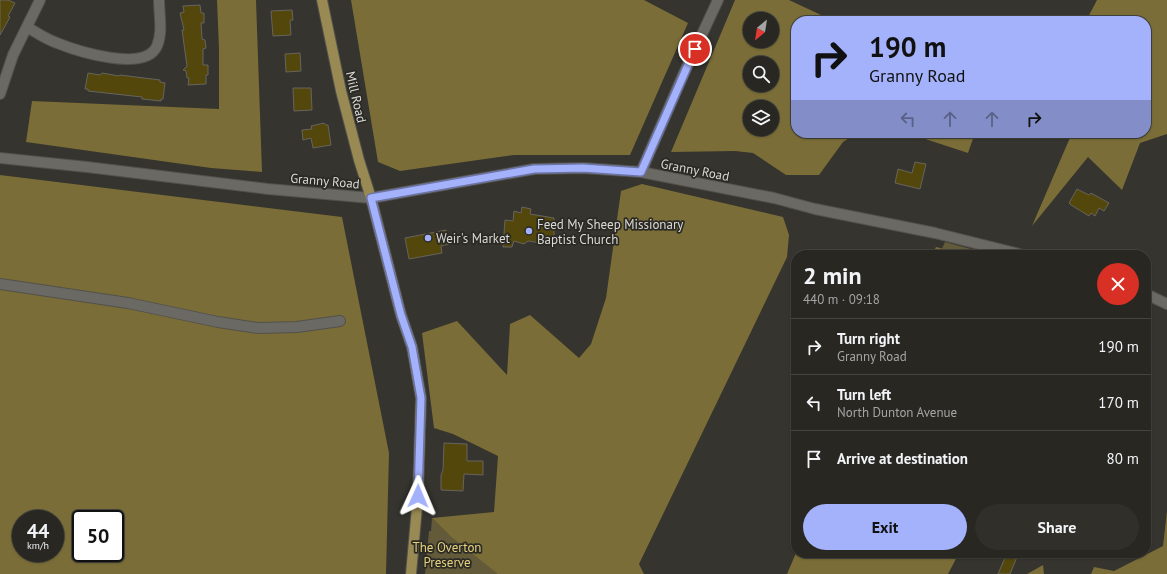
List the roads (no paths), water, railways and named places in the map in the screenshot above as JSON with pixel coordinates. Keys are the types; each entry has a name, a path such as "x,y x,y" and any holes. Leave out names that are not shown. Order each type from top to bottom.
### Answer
{"main road":[{"name":"Mill Road","path":"322,0 341,91 371,198 401,315 412,347 421,398 418,496 411,574"}],"street":[{"path":"0,94 13,55 40,0"},
{"path":"27,27 55,42 87,53 128,59 145,57 157,47 161,34 159,0"},
{"path":"641,172 684,73 718,0"},
{"name":"Granny Road","path":"0,158 268,189 371,198 534,169 583,168 641,172 774,198 815,209 935,233 1003,250"},
{"path":"0,284 128,303 218,322 258,328 297,327 340,321"},
{"path":"1151,296 1167,304"}],"place":[{"name":"Feed My Sheep Missionary Baptist Church","path":"529,231"},
{"name":"Weir's Market","path":"428,238"}],"park label":[{"name":"The Overton Preserve","path":"447,554"}]}
